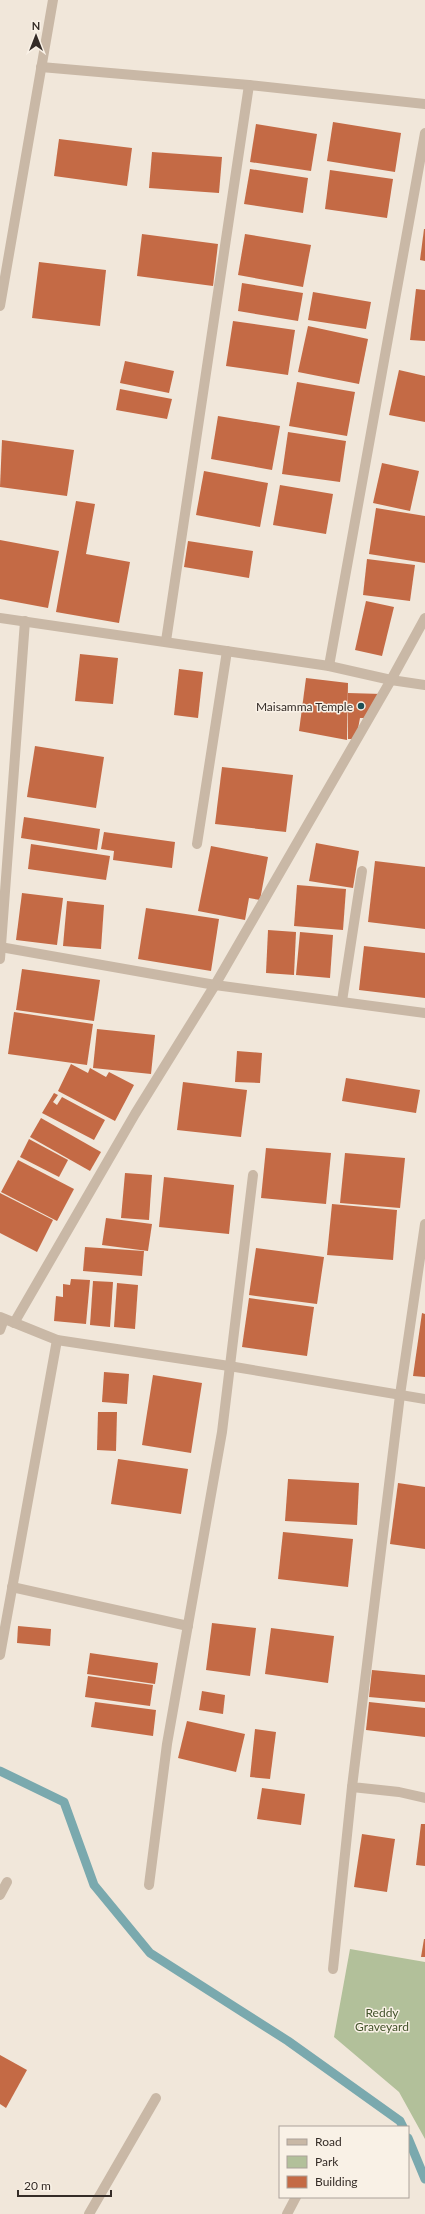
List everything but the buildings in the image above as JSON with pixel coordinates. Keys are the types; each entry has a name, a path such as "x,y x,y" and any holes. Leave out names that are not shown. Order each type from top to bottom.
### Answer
{"street":[{"path":"0,306 53,0"},
{"path":"41,67 248,85 425,104"},
{"path":"166,641 248,85"},
{"path":"329,666 425,133"},
{"path":"0,618 166,641 329,666 391,680 425,685"},
{"path":"14,1323 134,1114 215,985 391,680 425,618"},
{"path":"0,959 24,621"},
{"path":"197,844 227,651"},
{"path":"342,1001 362,871"},
{"path":"1,947 215,985 425,1013"},
{"path":"149,1885 167,1744 222,1432 229,1366 254,1175"},
{"path":"333,1969 352,1788 400,1395 425,1224"},
{"path":"0,1330 2,1318 57,1340 229,1366 425,1399"},
{"path":"0,1654 57,1340"},
{"path":"12,1587 188,1626"},
{"path":"352,1788 398,1792 425,1798"},
{"path":"0,1895 7,1882"},
{"path":"90,2214 156,2098"},
{"path":"287,2214 295,2198"}],"green space":[{"name":"Reddy Graveyard","path":"350,1949 425,1962 425,2139 399,2092 334,2037"}],"waterway":[{"path":"0,1771 64,1802 94,1885 150,1953 288,2041 400,2121 402,2126"},
{"path":"409,2140 425,2179"}],"place":[{"name":"Maisamma Temple","path":"361,706"}]}
